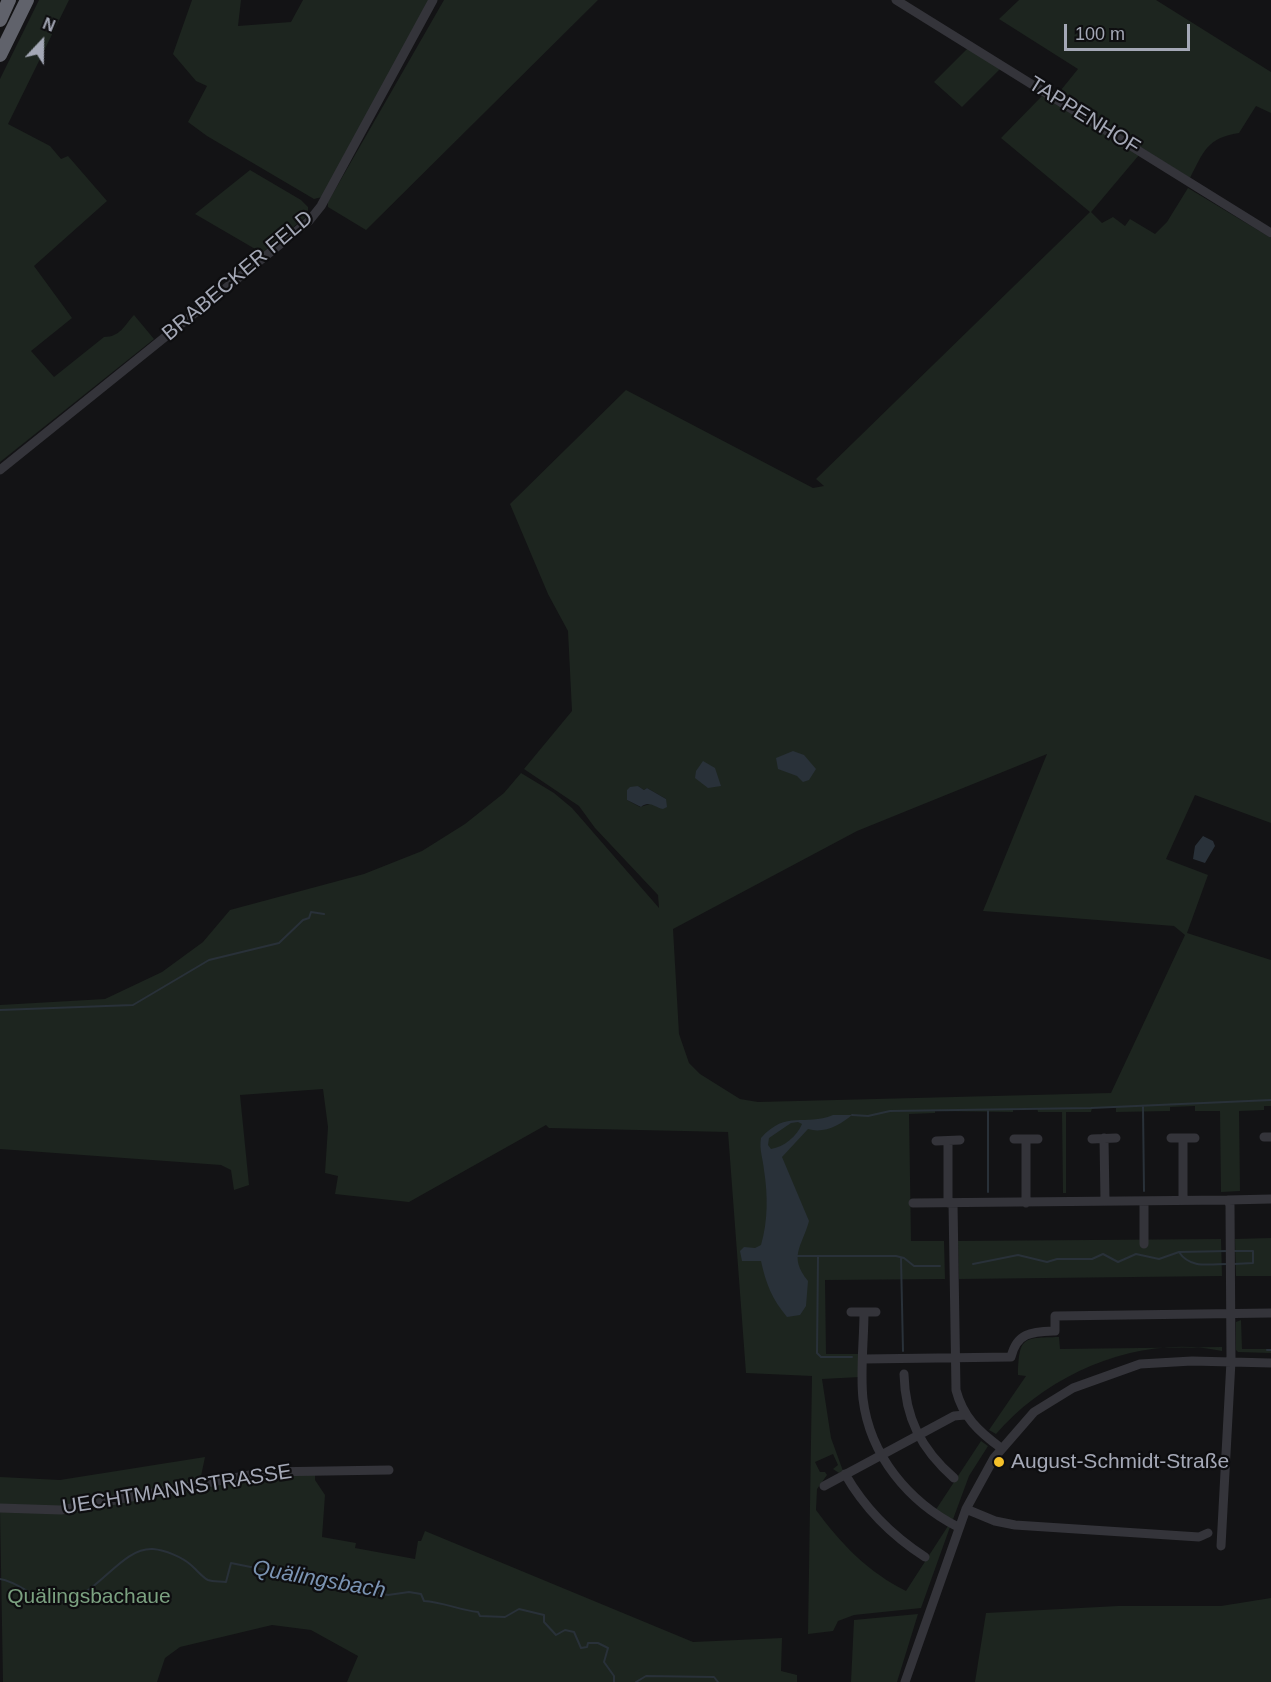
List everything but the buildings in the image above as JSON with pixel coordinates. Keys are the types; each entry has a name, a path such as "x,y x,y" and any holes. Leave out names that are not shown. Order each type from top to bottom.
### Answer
{"highway":[{"path":"0,20 9,0"},
{"path":"0,55 27,0"}],"street":[{"name":"BRABECKER FELD","path":"0,470 309,221 321,207 433,0"},
{"name":"TAPPENHOF","path":"896,0 1271,233"},
{"path":"1092,1138 1116,1138"},
{"path":"1104,1138 1105,1201"},
{"path":"1171,1138 1195,1138"},
{"path":"1183,1138 1183,1200"},
{"path":"1014,1139 1038,1139"},
{"path":"1026,1139 1026,1203"},
{"path":"936,1141 960,1140"},
{"path":"948,1141 956,1390 965,1415 978,1431 1001,1448"},
{"path":"913,1203 1271,1199"},
{"path":"1221,1546 1231,1362 1230,1205 1228,1200"},
{"path":"1144,1201 1144,1244"},
{"path":"851,1312 876,1312"},
{"path":"864,1312 863,1399 871,1430 882,1456 899,1482 915,1498 938,1516 958,1527"},
{"path":"864,1359 1011,1357 1016,1342 1024,1334 1055,1330 1055,1316 1271,1313"},
{"path":"905,1682 966,1509 1001,1448 1034,1412 1052,1400 1099,1377 1140,1364 1231,1362 1271,1364"},
{"path":"904,1374 906,1407 917,1435 933,1458 954,1478"},
{"path":"824,1486 954,1416 965,1415"},
{"name":"UECHTMANNSTRASSE","path":"0,1508 61,1510 266,1472 389,1470"},
{"path":"845,1474 855,1492 885,1528 925,1557"},
{"path":"966,1509 995,1521 1026,1526 1199,1537 1208,1533"}],"green space":[{"path":"39,0 69,0 8,124 50,146 61,159 68,156 107,201 34,266 72,318 31,351 54,377 104,337 118,333 134,315 154,339 0,462 0,79"},
{"path":"192,0 241,0 238,26 291,22 303,0 430,0 322,197 314,199 207,136 188,122 207,86 196,81 173,54"},
{"path":"444,0 598,0 366,230 328,207 328,202"},
{"path":"1019,0 1156,0 1271,72 1271,113 1256,106 1239,133 1220,138 1208,147 1190,178 1057,95 1078,69 999,19"},
{"path":"968,48 1000,69 962,107 934,82"},
{"path":"1042,96 1139,155 1091,212 1102,223 1113,217 1125,226 1130,219 1155,234 1167,222 1188,188 1271,238 1271,823 1195,795 1166,859 1208,875 1187,933 1271,960 1271,1106 1264,1106 1264,1110 1239,1111 1240,1191 1221,1192 1220,1111 1195,1111 1195,1106 1170,1107 1170,1111 1116,1112 1116,1108 1092,1108 1091,1112 1066,1112 1066,1193 1063,1193 1062,1112 1038,1112 1037,1108 1013,1109 1013,1112 935,1111 935,1113 909,1114 911,1241 944,1241 945,1279 825,1280 826,1354 860,1354 860,1377 822,1379 831,1438 843,1471 839,1473 833,1469 838,1465 833,1454 815,1462 820,1472 825,1472 827,1475 817,1489 816,1510 835,1534 867,1566 906,1591 948,1526 950,1527 921,1608 854,1615 838,1621 833,1631 808,1634 812,1376 746,1373 728,1132 549,1128 546,1125 409,1202 335,1194 338,1176 325,1173 328,1127 323,1089 240,1095 249,1185 234,1190 231,1170 221,1165 0,1149 0,1005 105,999 162,972 203,942 230,910 364,874 422,851 465,824 504,793 521,773 554,793 572,808 659,908 658,895 595,828 579,806 524,769 572,711 568,631 548,594 510,504 626,390 813,488 824,486 816,479 1090,212 1001,138","holes":["1047,754 983,911 1174,926 1185,935 1111,1093 758,1102 740,1099 700,1074 689,1063 679,1034 673,929 857,831","638,786 644,790 647,788 666,799 640,807 627,800 628,795"]},
{"path":"250,170 301,200 308,207 308,215 262,253 195,214"},
{"path":"1271,1238 1271,1276 1236,1276 1235,1239"},
{"path":"1221,1239 1222,1276 959,1279 958,1241"},
{"path":"1241,1320 1242,1349 1271,1349 1271,1353 1238,1352 1236,1350 1236,1322"},
{"path":"1059,1337 1060,1349 1162,1348 1129,1353 1069,1376 1017,1412 996,1434 989,1430 1026,1376 1018,1375 1020,1353 1025,1342 1030,1339"},
{"path":"1194,1347 1222,1347 1222,1351"},
{"path":"981,1441 988,1446 969,1476 952,1522 935,1511"},
{"path":"205,1457 201,1476 197,1482 61,1507 0,1504 0,1477 60,1480"},
{"name":"Quälingsbachaue","path":"315,1472 315,1480 325,1495 322,1537 356,1543 355,1548 415,1559 418,1541 421,1541 425,1531 693,1642 782,1638 781,1671 797,1675 797,1682 347,1682 358,1656 311,1630 272,1625 180,1647 165,1658 157,1682 3,1682 0,1510 61,1513 274,1474"},
{"path":"1271,1598 1271,1682 975,1682 986,1613 1118,1606 1221,1606"},
{"path":"918,1614 897,1682 851,1682 854,1620"}],"shaded area":[{"path":"793,751 804,755 816,769 809,780 803,782 797,776 778,769 776,758"},
{"path":"703,761 715,768 721,786 708,788 695,778 696,771"},
{"path":"638,786 644,790 647,788 666,799 667,807 663,809 649,804 641,807 627,800 627,790"},
{"path":"1203,836 1213,841 1215,846 1205,863 1193,859 1195,846"},
{"path":"833,1115 852,1115 832,1128 808,1129 782,1157 809,1221 798,1251 799,1265 808,1281 806,1306 800,1315 787,1317 770,1291 761,1261 742,1261 740,1251 744,1247 755,1248 761,1245 763,1236 767,1198 761,1138 770,1129 788,1121","holes":["791,1123 802,1124 797,1133 785,1143 771,1149 768,1145 769,1138"]}],"waterway":[{"path":"0,1010 133,1005 209,960 279,943 303,920 309,918 311,912 324,914"},
{"path":"852,1115 868,1116 890,1111 1091,1108 1271,1100"},
{"path":"1143,1107 1144,1191"},
{"path":"988,1111 988,1192"},
{"path":"1179,1252 1228,1251"},
{"path":"1233,1251 1253,1251 1253,1263 1234,1264"},
{"path":"973,1264 1018,1255 1047,1262 1057,1259 1092,1259 1103,1254 1118,1262 1136,1254 1159,1259 1179,1252 1195,1263 1228,1264"},
{"path":"797,1256 896,1256 904,1258 914,1266 940,1266"},
{"path":"818,1257 817,1353 821,1357 852,1357"},
{"path":"901,1258 903,1351"},
{"name":"Quälingsbach","path":"0,1579 47,1601 68,1601 94,1586 128,1557 140,1551 153,1549 178,1557 206,1579 212,1581 226,1582 231,1563 388,1595 409,1592 421,1594 424,1601 478,1612 480,1616 505,1617 519,1609 544,1615 544,1622 556,1635 565,1630 574,1632 581,1648 587,1647 588,1643 598,1643 608,1648 604,1662 614,1676 614,1682"},
{"name":"Quälingsbach","path":"636,1682 646,1676 714,1677 718,1682"}],"place":[{"name":"August-Schmidt-Straße","path":"999,1462"}]}
